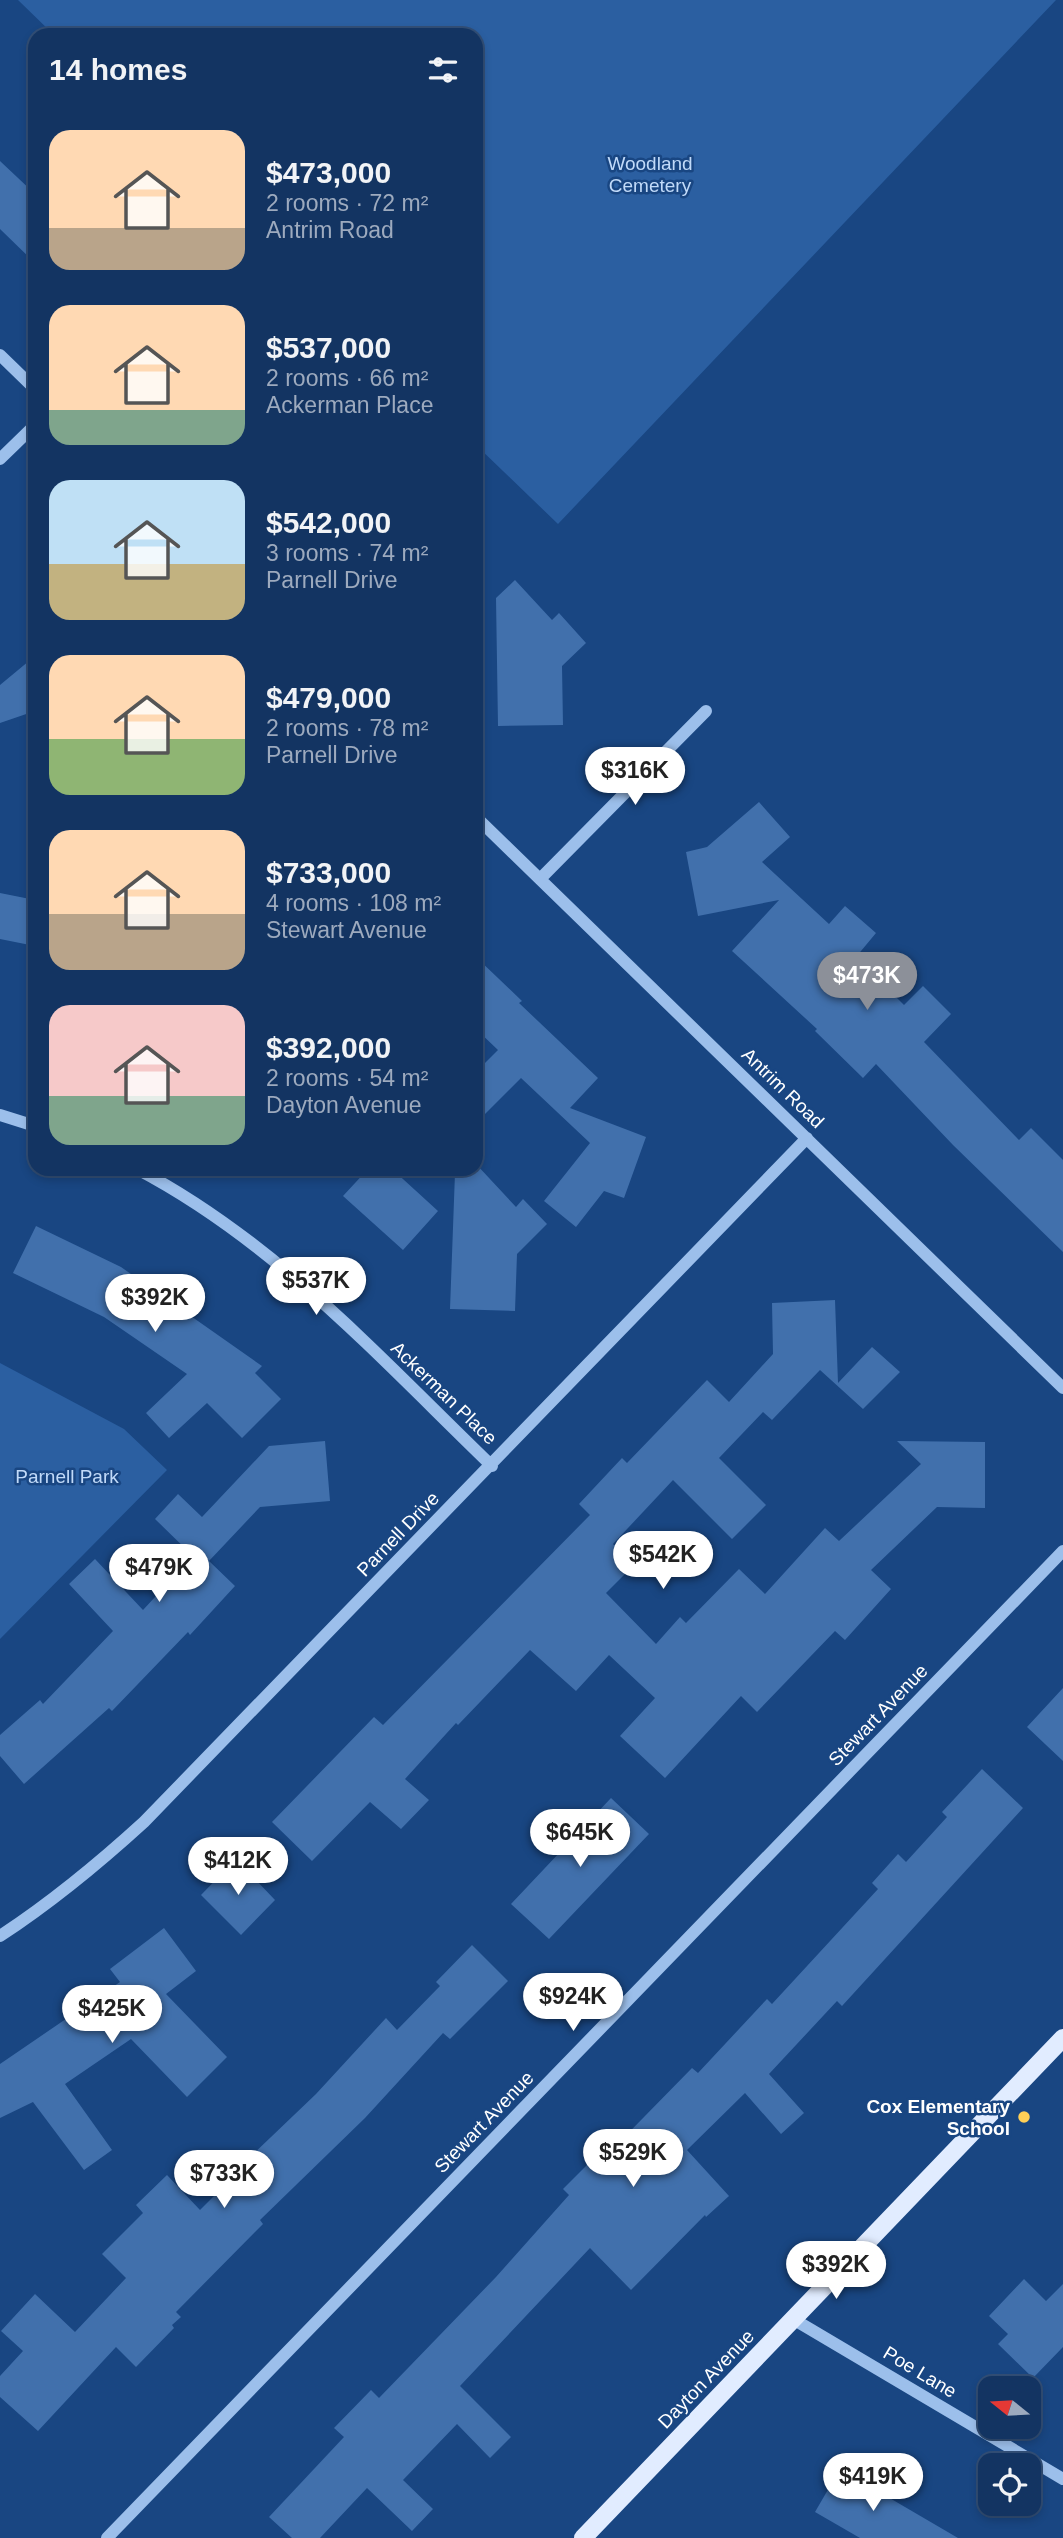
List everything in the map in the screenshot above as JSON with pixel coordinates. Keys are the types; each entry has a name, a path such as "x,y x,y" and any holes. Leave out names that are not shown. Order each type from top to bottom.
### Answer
{"main road":[{"name":"Dayton Avenue","path":"583,2538 1061,2043"}],"street":[{"path":"0,355 28,382"},
{"path":"0,459 28,432"},
{"path":"540,879 706,711"},
{"name":"Antrim Road","path":"483,824 1063,1388"},
{"path":"0,1115 28,1124"},
{"name":"Parnell Drive","path":"0,1936 46,1906 144,1822 492,1466 807,1138"},
{"name":"Ackerman Place","path":"150,1176 236,1228 281,1265 326,1304 492,1466"},
{"name":"Stewart Avenue","path":"107,2538 1063,1551"},
{"name":"Poe Lane","path":"793,2319 1063,2479"}],"green space":[{"name":"Woodland Cemetery","path":"18,0 1056,0 558,524 483,452 483,28 47,28"},
{"name":"Parnell Park","path":"0,1363 124,1429 167,1470 0,1639"}],"building":[{"path":"0,161 28,187 28,256 0,229"},
{"path":"515,580 552,620 559,613 586,643 562,666 563,725 498,726 496,598"},
{"path":"28,662 28,713 0,723 0,685"},
{"path":"759,802 790,837 762,862 829,924 845,906 876,933 856,957 904,1005 923,986 951,1014 924,1042 1019,1140 1031,1128 1063,1160 1063,1252 953,1145 876,1064 863,1078 815,1031 817,1029 732,951 779,900 698,916 686,852 707,847"},
{"path":"0,893 28,899 28,945 0,939"},
{"path":"483,964 522,1001 519,1003 598,1078 570,1108 646,1137 624,1198 604,1191 576,1227 544,1201 590,1143 521,1078 483,1116 483,1065 498,1050 483,1036"},
{"path":"483,1172 516,1207 523,1199 547,1224 517,1254 515,1311 450,1309 455,1176 483,1176"},
{"path":"362,1176 400,1176 438,1211 403,1250 343,1196"},
{"path":"36,1226 121,1267 262,1366 255,1373 281,1399 242,1438 207,1403 169,1438 146,1413 187,1374 104,1317 13,1273"},
{"path":"835,1300 838,1383 872,1347 900,1372 863,1409 820,1370 772,1420 763,1412 719,1458 766,1505 732,1539 673,1480 613,1544 634,1565 606,1593 656,1644 680,1617 686,1623 739,1569 765,1594 825,1528 839,1541 921,1464 897,1441 985,1442 985,1508 937,1507 871,1570 891,1589 845,1640 835,1631 757,1712 741,1696 665,1778 620,1736 655,1698 609,1655 576,1691 530,1650 458,1725 456,1723 405,1779 429,1800 401,1829 370,1802 312,1861 272,1822 374,1717 383,1725 590,1515 579,1504 622,1458 627,1463 707,1380 729,1402 773,1354 772,1303"},
{"path":"325,1441 330,1501 260,1507 209,1561 235,1586 190,1635 188,1632 112,1711 109,1708 24,1784 0,1756 0,1735 40,1700 43,1704 113,1631 69,1584 95,1559 143,1610 193,1556 155,1519 178,1494 202,1517 269,1446"},
{"path":"1063,1688 1063,1761 1027,1727"},
{"path":"982,1769 1023,1808 842,2006 837,2001 769,2074 804,2113 781,2134 745,2093 687,2150 729,2196 706,2217 705,2215 631,2290 590,2248 460,2386 511,2437 490,2458 457,2424 403,2480 433,2509 412,2531 367,2488 320,2538 292,2538 269,2517 344,2437 334,2428 371,2390 379,2398 496,2277 569,2195 563,2189 591,2161 596,2166 692,2068 698,2073 767,1999 772,2004 878,1889 872,1883 898,1854 906,1862 947,1817 942,1812"},
{"path":"611,1798 649,1834 549,1939 511,1904"},
{"path":"236,1859 275,1900 241,1935 201,1895"},
{"path":"164,1928 196,1971 166,1994 227,2057 187,2097 131,2039 65,2084 112,2150 84,2170 33,2102 0,2118 0,2064 120,1982 110,1969"},
{"path":"472,1945 508,1981 450,2039 443,2033 365,2118 260,2220 263,2224 176,2312 181,2317 172,2325 174,2328 136,2367 116,2347 38,2431 0,2397 0,2376 23,2351 1,2331 35,2294 75,2332 126,2278 102,2254 143,2213 136,2205 167,2175 200,2210 249,2161 247,2160 316,2094 386,2018 397,2030 440,1986 436,1982"},
{"path":"1024,2279 1046,2301 1063,2284 1063,2347 1035,2376 1031,2376 998,2344 1008,2334 989,2316"},
{"path":"840,2469 958,2538 860,2538 815,2512"}],"place":[{"name":"Cox Elementary School","path":"1024,2117"}]}
